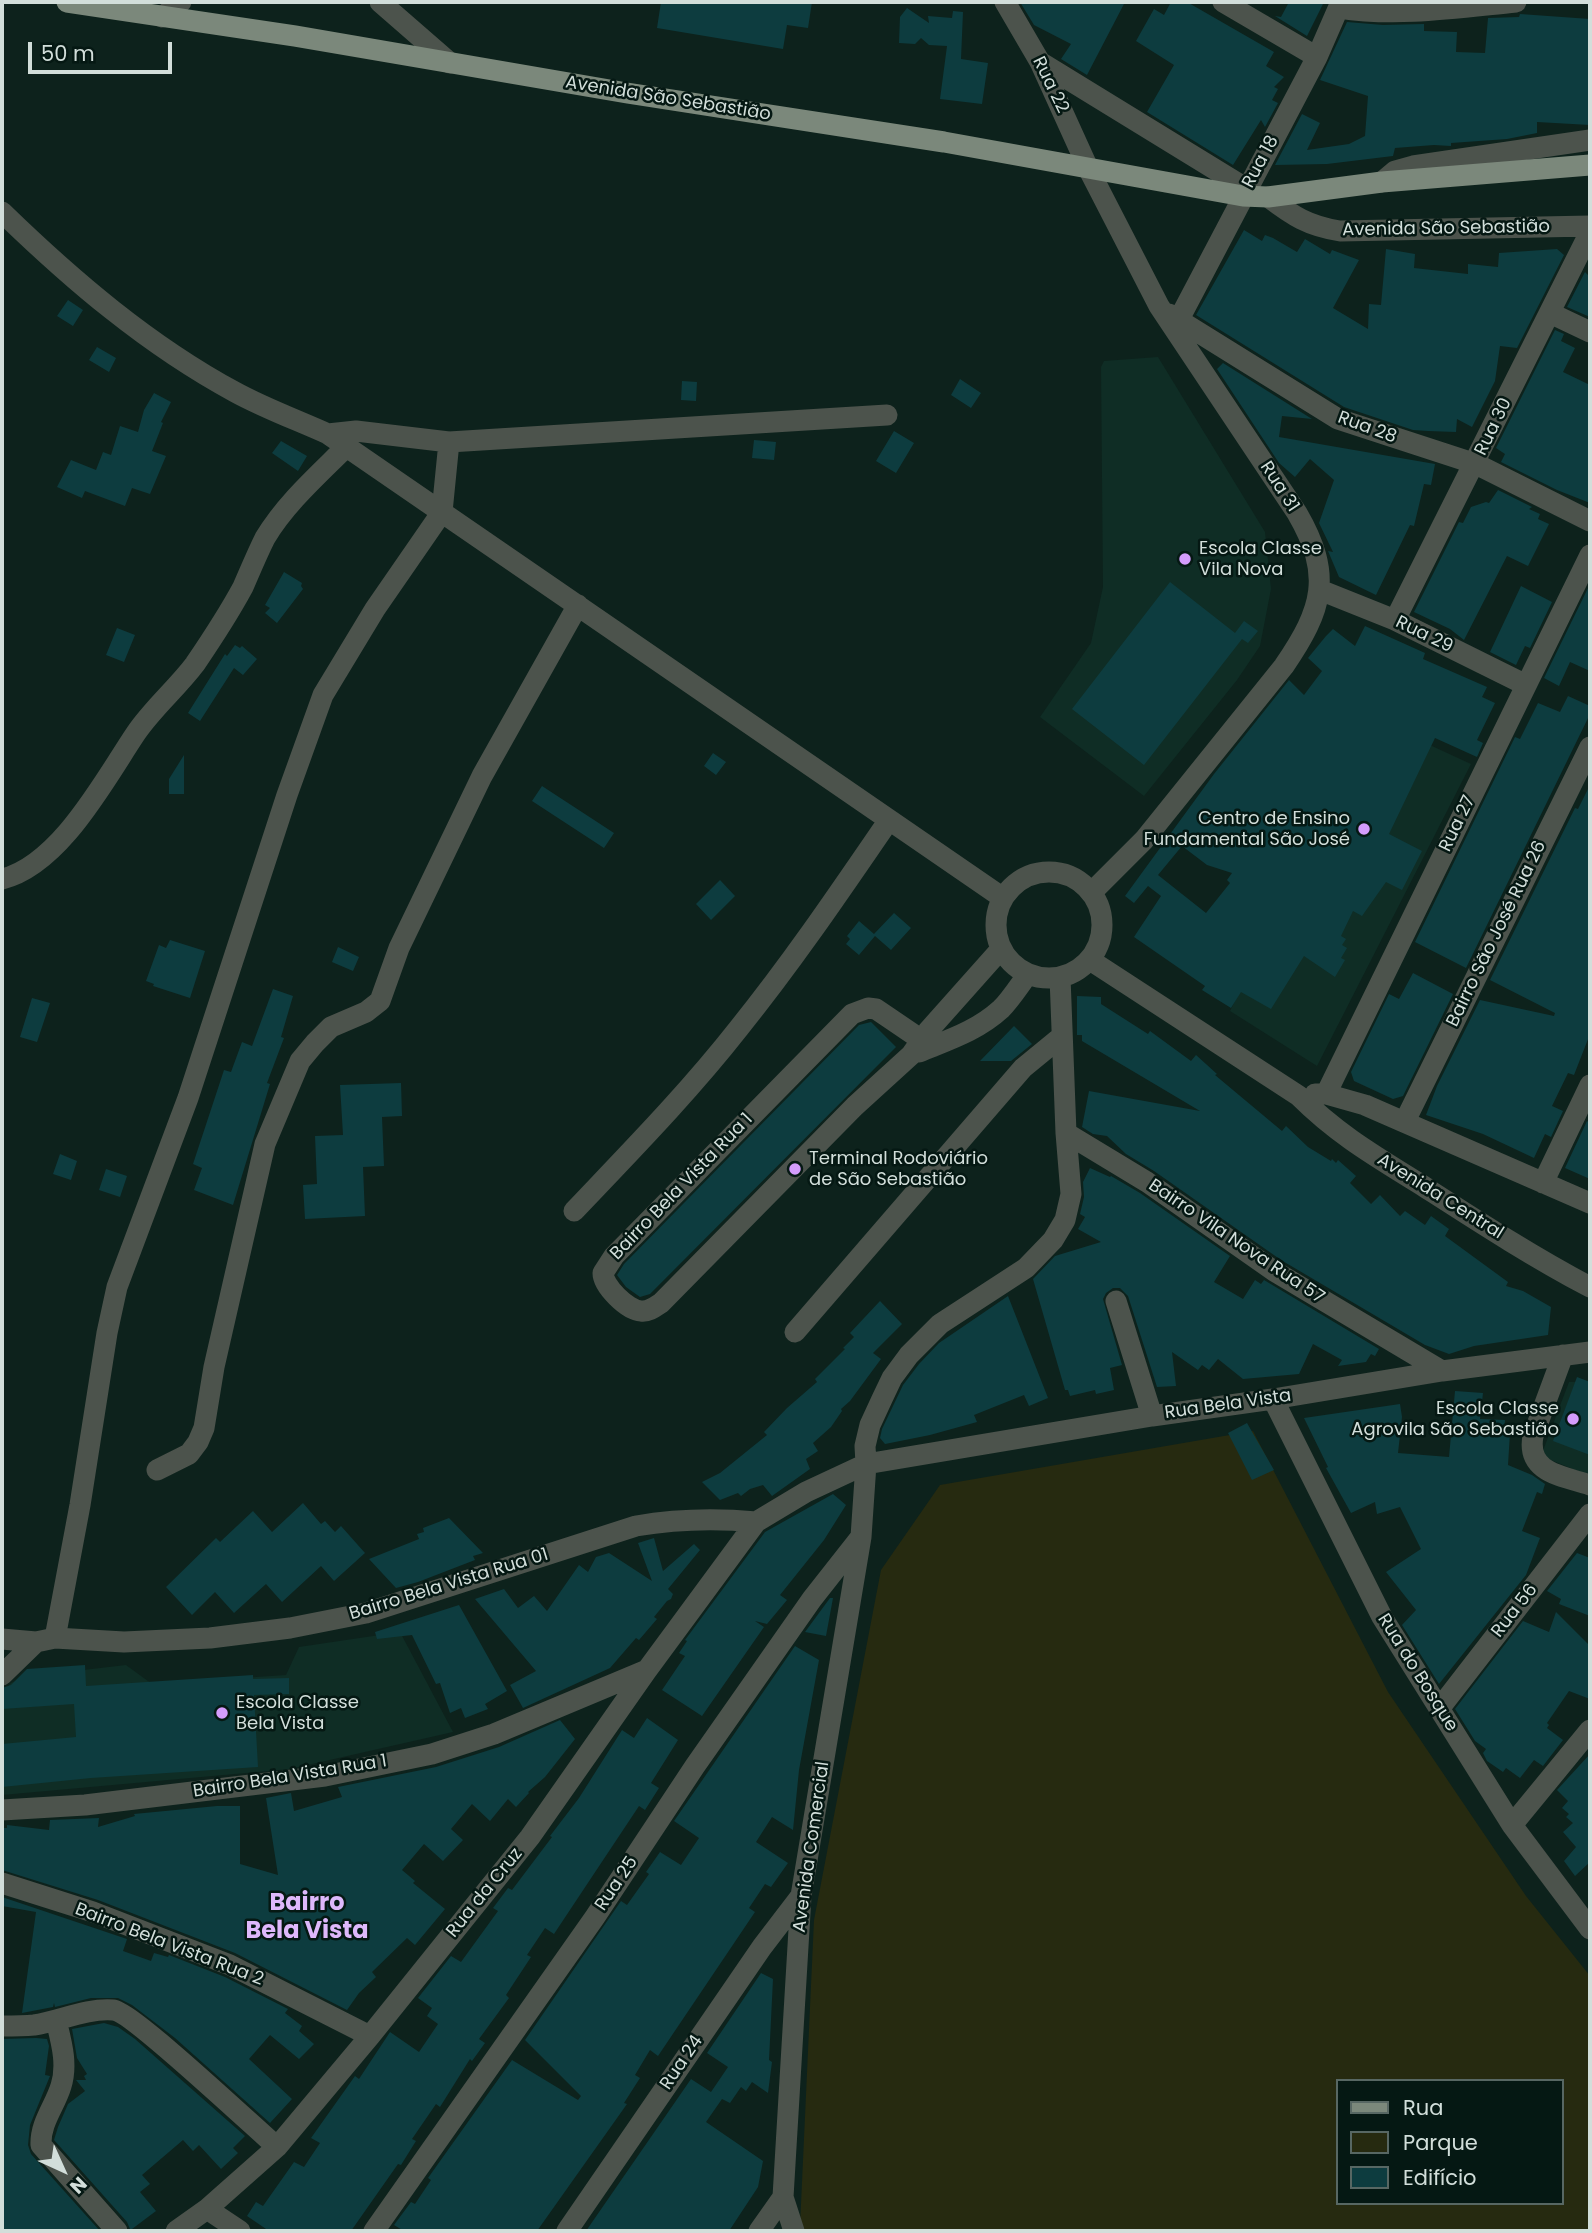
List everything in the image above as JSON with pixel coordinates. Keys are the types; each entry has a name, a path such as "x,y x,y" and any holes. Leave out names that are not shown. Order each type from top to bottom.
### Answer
{"main road":[{"name":"Avenida São Sebastião","path":"67,2 295,36 627,93 944,142 1089,170 1268,197 1382,182 1590,165"}],"street":[{"path":"162,17 181,2"},
{"path":"380,2 450,63"},
{"name":"Rua 22","path":"1005,2 1040,62 1089,170"},
{"path":"1223,2 1317,57"},
{"path":"1340,5 1367,12 1398,13 1516,2"},
{"name":"Rua 18","path":"1178,321 1317,57 1340,5"},
{"path":"1040,62 1245,193"},
{"path":"1066,119 1083,103 1096,98"},
{"path":"1382,182 1395,171 1412,166 1590,140"},
{"name":"Rua 31","path":"1089,170 1160,306 1277,481 1311,537 1319,569 1320,590 1307,631 1284,666 1144,840 1092,892"},
{"name":"Avenida São Sebastião","path":"1268,197 1302,221 1340,231 1590,226"},
{"path":"2,212 63,271 158,345 235,393 328,434 1003,898"},
{"name":"Rua 30","path":"1395,620 1476,464 1590,232"},
{"name":"Rua 28","path":"1160,306 1178,321 1338,419 1476,464 1590,521"},
{"path":"1550,313 1590,332"},
{"path":"328,434 356,431 449,442 887,415"},
{"path":"2,1675 45,1640 80,1505 107,1333 117,1287 188,1098 323,695 374,609 442,512 449,442"},
{"path":"2,879 41,858 71,828 138,730 193,666 241,589 266,538 296,496 346,447"},
{"name":"Rua 27","path":"1326,1094 1590,555"},
{"name":"Rua 29","path":"1320,590 1395,620 1526,684"},
{"path":"157,1470 189,1454 204,1429 214,1367 265,1144 300,1061 331,1027 366,1012 380,1001 400,948 482,776 578,605"},
{"name":"Bairro São José Rua 26","path":"1405,1121 1590,747"},
{"path":"574,1211 666,1114 738,1030 810,935 889,820"},
{"path":"1044,871 1071,875 1083,882 1092,892 1101,908 1103,926 1099,944 1090,960 1076,971 1060,978 1028,974 1012,964 1001,949 995,923 1003,898 1013,884 1027,875 1044,871"},
{"path":"922,1047 1001,949"},
{"name":"Avenida Central","path":"1090,960 1299,1096 1322,1119 1353,1143 1484,1226 1590,1287"},
{"path":"922,1047 952,1040 986,1023 1003,1007 1028,974"},
{"name":"Avenida Comercial","path":"794,2231 783,2197 801,1896 861,1537 865,1446 870,1425 892,1378 909,1354 940,1324 1026,1268 1060,1229 1069,1209 1071,1194 1060,978"},
{"name":"Bairro Bela Vista Rua 1","path":"871,1007 876,1009 922,1047 855,1106 661,1303 646,1311 634,1310 604,1281 603,1273 614,1256 852,1014 871,1007"},
{"path":"795,1332 1023,1068 1062,1036"},
{"path":"1543,1182 1590,1085"},
{"path":"1299,1096 1326,1094 1365,1105 1590,1203"},
{"name":"Bairro Vila Nova Rua 57","path":"1066,1133 1147,1182 1274,1271 1442,1371"},
{"path":"1116,1301 1152,1416"},
{"name":"Rua Bela Vista","path":"756,1521 806,1492 866,1464 1442,1371 1590,1352"},
{"path":"1563,1355 1533,1436 1531,1450 1536,1461 1546,1470 1590,1485"},
{"name":"Rua do Bosque","path":"1273,1399 1382,1617 1512,1825 1590,1929"},
{"name":"Rua 56","path":"1439,1709 1590,1514"},
{"name":"Bairro Bela Vista Rua 01","path":"2,1639 124,1642 210,1638 290,1628 366,1613 524,1564 588,1540 636,1527 702,1518 756,1521"},
{"name":"Rua da Cruz","path":"176,2231 207,2209 276,2147 370,2036 530,1837 756,1521"},
{"name":"Rua 25","path":"374,2231 595,1917 770,1659 835,1568 861,1537"},
{"name":"Bairro Bela Vista Rua 1","path":"2,1810 85,1805 325,1776 432,1754 494,1734 647,1670"},
{"path":"1512,1825 1590,1730"},
{"name":"Bairro Bela Vista Rua 2","path":"2,1883 93,1912 230,1965 370,2036"},
{"name":"Rua 24","path":"567,2231 762,1947 801,1896"},
{"path":"2,2025 33,2025 86,2012 120,2011 276,2147"},
{"path":"56,2020 64,2066 62,2083 42,2130 41,2145 117,2231"},
{"path":"759,2231 783,2197"},
{"path":"207,2209 240,2231"}],"shaded area":[{"name":"Escola Classe Vila Nova","path":"1158,357 1265,532 1271,589 1260,646 1237,680 1144,796 1040,717 1091,643 1103,587 1101,367 1104,361"},
{"name":"Centro de Ensino Fundamental São José","path":"1354,710 1471,764 1317,1066 1230,1011 1264,944"},
{"name":"Escola Classe Agrovila São Sebastião","path":"1569,1382 1590,1382 1590,1476 1541,1456"},
{"name":"Escola Classe Bela Vista","path":"400,1632 453,1732 290,1769 2,1795 2,1693 11,1683 24,1677 126,1665 152,1684 286,1675 299,1647"}],"green space":[{"path":"1253,1431 1388,1692 1526,1896 1590,1976 1590,2231 802,2231 800,2226 814,1920 881,1570 940,1485"}],"building":[{"path":"661,2 812,2 808,28 787,25 783,49 657,28"},
{"path":"1020,2 1125,2 1087,75 1061,59 1071,44 1034,25"},
{"path":"1171,2 1187,2 1274,52 1266,66 1284,77 1274,87 1278,89 1272,100 1278,103 1265,127 1261,120 1233,165 1147,112 1174,65 1136,41 1154,9 1164,15"},
{"path":"1289,2 1324,2 1307,36 1275,16 1281,17"},
{"path":"907,8 929,23 928,16 952,18 953,11 963,12 961,59 988,63 982,104 940,99 947,46 929,45 921,38 915,44 899,43 900,17"},
{"path":"1520,14 1590,19 1590,125 1537,122 1537,133 1507,139 1451,143 1451,146 1395,148 1393,156 1327,164 1275,165 1302,114 1320,123 1307,150 1349,144 1365,136 1368,96 1320,80 1347,22 1424,24 1424,31 1457,32 1456,52 1485,53 1488,18 1519,17"},
{"path":"1244,230 1262,241 1265,235 1273,238 1297,252 1305,239 1330,254 1332,250 1359,260 1333,308 1368,329 1369,304 1381,305 1386,249 1415,254 1414,268 1468,274 1468,264 1498,267 1499,253 1557,249 1564,255 1517,348 1500,346 1495,381 1472,427 1457,419 1456,432 1413,430 1344,407 1196,315"},
{"path":"1585,272 1590,277 1590,317 1567,307"},
{"path":"68,300 83,310 73,326 57,316"},
{"path":"1555,330 1564,334 1561,341 1575,348 1563,372 1590,385 1590,503 1501,462 1505,454 1496,448"},
{"path":"97,347 116,358 109,372 89,360"},
{"path":"1223,363 1312,419 1282,416 1279,437 1435,464 1431,485 1424,484 1414,526 1410,525 1376,595 1339,577 1328,551 1333,552 1319,523 1334,480 1310,459 1295,477 1279,463 1217,369"},
{"path":"960,379 981,393 971,408 951,395"},
{"path":"682,381 697,382 696,401 681,400"},
{"path":"154,393 171,402 152,451 166,456 150,494 132,488 125,506 85,491 82,498 57,487 71,460 96,470 103,452 111,455 120,426 138,432 144,410"},
{"path":"894,431 914,443 896,473 876,461"},
{"path":"754,440 776,442 774,460 752,458"},
{"path":"281,441 307,456 298,471 272,453"},
{"path":"1498,490 1532,507 1529,509 1540,514 1538,519 1549,524 1528,566 1507,556 1464,640 1450,629 1414,612 1459,522 1463,523 1471,507 1489,503"},
{"path":"284,572 302,583 303,589 277,623 265,613 270,608 265,605"},
{"path":"1170,582 1235,633 1244,621 1258,631 1248,643 1242,639 1144,765 1072,709"},
{"path":"1590,584 1590,671 1570,662 1559,686 1544,678"},
{"path":"1521,586 1552,602 1530,648 1525,646 1516,665 1490,652"},
{"path":"1365,626 1425,653 1423,659 1487,687 1482,697 1495,703 1477,740 1483,743 1477,757 1435,738 1389,834 1422,851 1402,890 1386,882 1362,916 1353,911 1341,936 1346,939 1342,945 1347,948 1341,958 1345,960 1335,977 1304,956 1271,1009 1241,992 1231,1008 1202,990 1205,986 1134,937 1161,896 1148,886 1134,903 1125,896 1214,774 1289,680 1304,695 1322,671 1308,658 1326,636 1333,629 1355,646","holes":["1182,846 1207,865 1232,873 1227,880 1230,883 1206,913 1158,875"]},
{"path":"117,628 135,635 124,662 106,655"},
{"path":"235,645 240,648 242,646 257,659 243,675 234,668 200,721 188,713 225,654 227,656"},
{"path":"1568,696 1590,706 1590,714 1466,968 1415,942 1515,737 1520,739 1538,703 1560,712"},
{"path":"713,753 726,762 716,775 704,766"},
{"path":"184,755 184,794 169,794 169,779"},
{"path":"1590,785 1590,1034 1574,1075 1568,1073 1552,1106 1563,1111 1551,1137 1545,1134 1534,1158 1483,1134 1426,1115 1437,1086 1480,1000 1554,1016 1555,1013 1490,980 1575,808 1578,809"},
{"path":"542,786 614,833 604,848 532,801"},
{"path":"720,880 735,896 711,920 696,904"},
{"path":"894,913 911,928 891,950 875,936 859,955 846,944 850,939 847,936 859,921 874,934"},
{"path":"170,940 205,951 190,998 153,986 154,984 146,981 159,945 166,948"},
{"path":"338,947 359,957 353,971 332,962"},
{"path":"1413,973 1453,994 1403,1096 1393,1099 1354,1081 1351,1072 1389,994 1399,999"},
{"path":"273,989 293,996 281,1037 284,1038 267,1083 270,1084 233,1205 194,1190 202,1168 193,1164 224,1070 231,1072 242,1042 252,1046"},
{"path":"1077,996 1101,997 1101,1004 1148,1034 1150,1031 1191,1061 1196,1055 1217,1074 1215,1075 1282,1131 1286,1126 1308,1147 1331,1161 1332,1159 1336,1163 1338,1160 1356,1176 1350,1183 1371,1204 1380,1195 1400,1216 1405,1211 1425,1225 1431,1216 1449,1229 1445,1236 1508,1282 1506,1286 1523,1291 1551,1307 1548,1335 1474,1346 1449,1354 1425,1345 1281,1260 1126,1154 1107,1136 1093,1134 1082,1127 1089,1091 1200,1111 1082,1041 1082,1035 1077,1035"},
{"path":"32,998 50,1003 37,1042 20,1037"},
{"path":"871,1022 896,1047 650,1294 640,1297 626,1287 617,1275 624,1264 859,1025"},
{"path":"1014,1026 1032,1044 1011,1061 980,1061"},
{"path":"401,1083 402,1116 382,1117 384,1166 363,1167 365,1216 305,1219 303,1185 317,1184 315,1136 343,1135 340,1085"},
{"path":"1587,1121 1590,1123 1590,1179 1565,1168"},
{"path":"60,1154 77,1161 71,1180 53,1174"},
{"path":"1090,1168 1111,1176 1140,1193 1230,1256 1214,1282 1243,1299 1255,1280 1261,1284 1264,1280 1379,1349 1375,1356 1371,1354 1366,1362 1338,1366 1342,1360 1313,1344 1299,1374 1243,1379 1218,1359 1209,1370 1202,1365 1198,1370 1172,1352 1176,1386 1157,1387 1128,1296 1120,1288 1113,1288 1103,1299 1122,1365 1110,1368 1114,1390 1096,1394 1095,1390 1070,1396 1068,1390 1065,1390 1033,1279 1055,1256 1101,1242 1078,1229 1085,1217 1080,1214 1084,1197 1083,1182"},
{"path":"106,1169 127,1176 120,1197 99,1190"},
{"path":"1008,1296 1048,1398 1029,1406 1024,1395 974,1415 977,1422 885,1444 880,1438 882,1429 903,1385 919,1364 939,1343"},
{"path":"880,1301 902,1324 873,1353 881,1359 841,1409 831,1427 813,1443 818,1451 806,1459 810,1469 772,1496 763,1485 750,1489 741,1496 738,1493 720,1500 702,1482 720,1473 767,1435 764,1432 817,1382 815,1379 854,1337 850,1333"},
{"path":"1577,1377 1590,1382 1590,1455 1553,1441"},
{"path":"1455,1391 1483,1393 1480,1419 1505,1420 1504,1432 1510,1433 1508,1465 1545,1484 1542,1494 1537,1492 1522,1531 1540,1538 1526,1575 1439,1684 1402,1625 1416,1610 1386,1572 1421,1549 1400,1507 1377,1514 1375,1502 1351,1513 1326,1468 1328,1467 1304,1418 1400,1404 1402,1417 1398,1453 1449,1457"},
{"path":"1247,1423 1274,1470 1252,1480 1228,1433"},
{"path":"833,1494 846,1505 824,1540 780,1595 787,1600 767,1624 755,1621 764,1627 702,1716 662,1690 685,1656 679,1653 687,1641 685,1640 765,1532"},
{"path":"303,1503 321,1524 325,1521 335,1532 341,1526 365,1553 334,1581 321,1566 282,1602 266,1584 234,1613 215,1592 192,1615 166,1587 216,1538 220,1542 253,1511 272,1532"},
{"path":"449,1518 483,1553 473,1556 475,1560 396,1588 369,1559 419,1539 417,1534 424,1532 423,1528"},
{"path":"654,1538 663,1571 694,1544 700,1550 668,1589 673,1594 654,1617 657,1619 610,1668 523,1708 510,1685 536,1671 475,1599 504,1589 518,1608 534,1596 547,1611 579,1565 588,1572 596,1557 609,1553 652,1581 638,1543"},
{"path":"1577,1553 1590,1558 1590,1616 1559,1604 1561,1599 1547,1591"},
{"path":"830,1598 833,1598 826,1636 805,1632"},
{"path":"459,1605 507,1691 485,1704 488,1709 465,1718 461,1708 450,1713 440,1683 436,1684 412,1635 377,1639 375,1632"},
{"path":"1556,1612 1590,1646 1590,1699 1569,1691 1547,1723 1547,1728 1563,1740 1543,1766 1534,1760 1520,1778 1506,1768 1503,1772 1487,1761 1483,1753 1486,1749 1475,1741 1455,1709 1523,1621 1549,1632"},
{"path":"795,1646 819,1660 799,1770 793,1830 772,1817 756,1842 788,1863 771,1887 765,1884 749,1908 755,1912 658,2056 650,2050 635,2075 640,2078 624,2103 627,2104 537,2231 404,2231 394,2225 411,2202 415,2204 431,2180 428,2178 512,2060 578,2100 581,2096 525,2040 621,1901 627,1905 649,1874 646,1872 660,1852 681,1865 699,1838 674,1821"},
{"path":"85,1665 86,1686 253,1675 253,1679 289,1678 289,1694 254,1695 258,1767 2,1787 2,1744 76,1737 74,1704 2,1709 2,1688 11,1685 27,1669"},
{"path":"647,1718 678,1740 651,1783 659,1788 645,1810 639,1806 554,1934 545,1928 527,1955 531,1957 506,1995 509,1998 479,2039 485,2043 472,2061 470,2059 440,2107 436,2104 412,2139 416,2141 401,2165 398,2164 351,2231 269,2231 247,2216 256,2202 263,2206 294,2162 304,2167 320,2143 311,2138 355,2076 359,2079 390,2032 419,2052 438,2024 427,2016 432,2008 418,1998 451,1956 461,1962 498,1911 493,1908 508,1888 512,1890 552,1837 550,1836 579,1798 622,1730 634,1738"},
{"path":"560,1720 575,1739 545,1777 516,1807 508,1799 490,1821 472,1804 451,1829 463,1840 443,1861 424,1844 402,1870 415,1881 413,1883 445,1909 415,1945 407,1938 372,1972 376,1977 359,1993 347,2010 235,1953 98,1900 2,1870 2,1828 7,1828 7,1825 49,1830 50,1820 99,1818 98,1827 135,1816 134,1814 240,1806 240,1864 278,1875 266,1798 291,1793 294,1811 342,1797 338,1787 436,1767 499,1747"},
{"path":"1590,1754 1590,1862 1575,1876 1564,1861 1576,1847 1563,1832 1573,1823 1562,1808 1568,1801 1557,1790"},
{"path":"2,1897 127,1939 123,1951 151,1961 154,1953 168,1957 169,1955 225,1977 288,2009 285,2013 302,2026 299,2031 314,2044 299,2059 270,2035 249,2059 292,2099 270,2123 175,2038 132,2005 118,1998 91,1998 55,2007 54,2003 53,2007 22,2013 36,1912 2,1906"},
{"path":"761,1973 773,1979 769,2060 772,2062 768,2093 752,2082 746,2091 741,2087 730,2103 722,2099 706,2122 763,2161 758,2187 729,2231 586,2231 691,2079 711,2092 728,2067 707,2053"},
{"path":"104,2023 118,2027 135,2039 245,2136 233,2148 238,2153 221,2169 199,2145 193,2151 183,2140 142,2175 150,2184 140,2192 156,2211 132,2229 54,2140 68,2104 85,2091 76,2080 86,2080 84,2076 87,2074 77,2058 72,2029"},
{"path":"2,2039 47,2039 49,2046 45,2075 50,2076 30,2125 28,2145 31,2154 100,2231 2,2231"}],"place":[{"name":"Escola Classe Vila Nova","path":"1185,559"},
{"name":"Centro de Ensino Fundamental São José","path":"1364,829"},
{"name":"Terminal Rodoviário de São Sebastião","path":"795,1169"},
{"name":"Escola Classe Agrovila São Sebastião","path":"1573,1419"},
{"name":"Escola Classe Bela Vista","path":"222,1713"}],"district":[{"name":"Bairro Bela Vista","path":"307,1918"}]}
